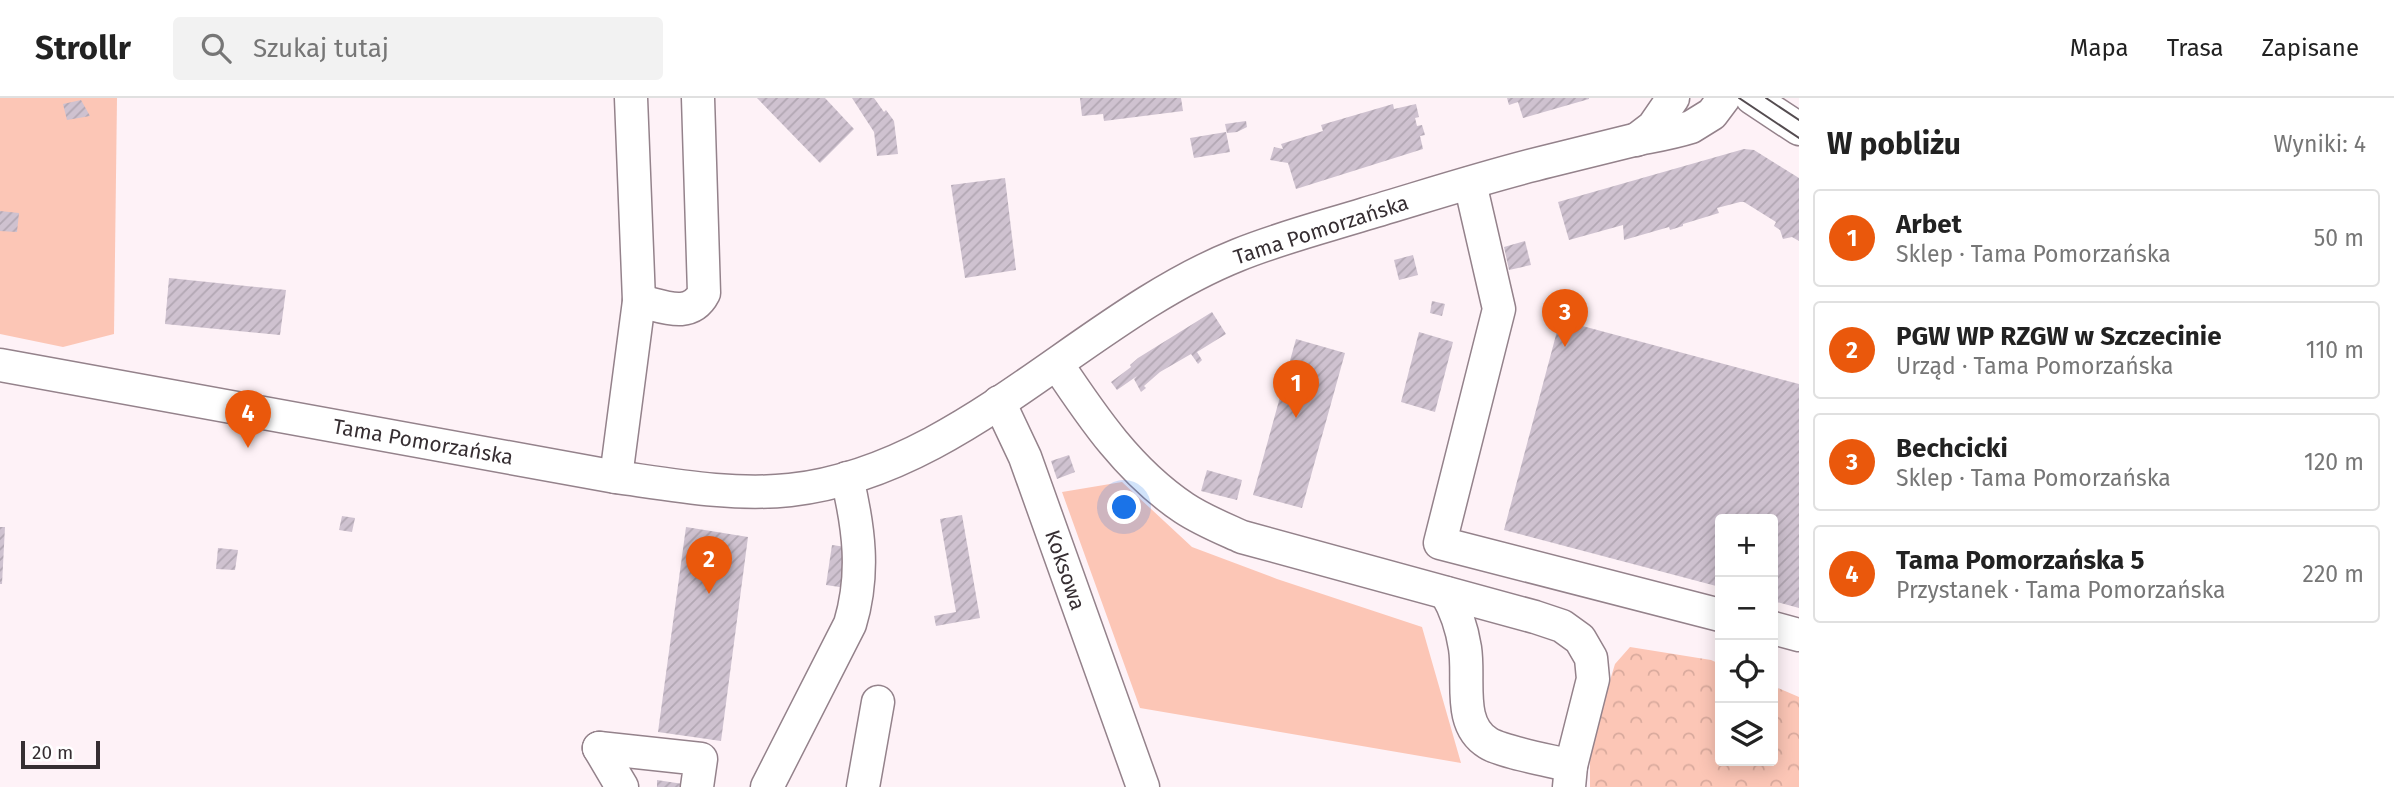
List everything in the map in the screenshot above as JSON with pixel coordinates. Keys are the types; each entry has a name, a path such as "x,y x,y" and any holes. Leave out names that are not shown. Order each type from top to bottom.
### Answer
{"street":[{"path":"616,477 639,301 631,98"},
{"path":"639,301 677,310 699,304 704,293 698,98"},
{"path":"1636,140 1653,127 1672,98"},
{"name":"Tama Pomorzańska","path":"0,365 616,477 748,492 793,490 847,478 907,455 961,426 1058,364 1124,317 1210,266 1273,241 1469,183 1682,130 1699,124 1718,108 1724,98"},
{"path":"1752,98 1799,129"},
{"path":"1469,183 1499,309 1440,543 1715,614"},
{"path":"1058,364 1084,405 1130,463 1159,490 1208,522 1242,537 1446,593 1563,626 1580,639 1591,658 1592,679 1570,776 1490,745 1474,732 1469,714 1465,649 1455,608 1446,593"},
{"name":"Koksowa","path":"999,402 1025,457 1143,787"},
{"path":"767,787 850,624 856,603 860,545 847,478"},
{"path":"1778,629 1799,635"},
{"path":"863,787 878,702"},
{"path":"1118,787 1125,765 1125,741"},
{"path":"622,787 599,748 701,759 697,787"}],"green space":[{"path":"0,98 117,98 114,334 63,347 0,334"},
{"path":"1122,482 1192,547 1277,579 1422,627 1461,763 1140,708 1062,492"},
{"path":"1630,647 1715,662 1715,766 1778,766 1778,688 1799,697 1799,787 1590,787 1590,746 1615,664"}],"building":[{"path":"757,98 825,98 854,129 820,163"},
{"path":"852,98 874,98 884,112 886,110 894,121 898,154 877,156 874,132"},
{"path":"1080,98 1181,98 1183,111 1104,121 1103,114 1082,116"},
{"path":"1507,98 1589,99 1523,118 1518,102 1509,105"},
{"path":"81,100 90,116 67,120 63,104"},
{"path":"1393,104 1394,109 1416,104 1419,117 1415,118 1417,126 1422,125 1425,135 1420,136 1423,149 1296,189 1288,163 1270,160 1274,147 1283,149 1281,144 1323,131 1321,125"},
{"path":"1246,121 1247,127 1227,133 1225,124"},
{"path":"1226,132 1230,152 1194,158 1190,138"},
{"path":"1744,149 1754,150 1799,178 1799,241 1792,237 1783,239 1780,230 1774,226 1776,222 1744,202 1717,208 1719,213 1683,226 1670,230 1669,227 1624,240 1623,225 1569,240 1558,202"},
{"path":"1005,178 1016,270 965,278 951,185"},
{"path":"0,211 19,213 17,232 0,231"},
{"path":"1525,241 1531,265 1509,270 1504,247"},
{"path":"1413,255 1418,275 1399,280 1394,260"},
{"path":"169,278 286,290 280,335 165,324"},
{"path":"1432,301 1445,304 1442,316 1430,313"},
{"path":"1212,312 1226,334 1197,352 1202,360 1198,364 1191,354 1160,372 1141,392 1134,379 1137,376 1117,390 1111,382 1138,358"},
{"path":"1560,320 1799,384 1799,608 1778,602 1778,514 1715,514 1715,586 1504,530"},
{"path":"1419,332 1453,342 1435,412 1401,402"},
{"path":"1296,339 1345,353 1302,508 1253,495"},
{"path":"1069,455 1075,472 1057,479 1051,461"},
{"path":"1207,470 1242,480 1237,500 1201,491"},
{"path":"962,515 980,618 936,626 934,616 956,612 940,519"},
{"path":"342,516 355,518 352,532 339,530"},
{"path":"0,527 5,527 2,584 0,584"},
{"path":"686,527 748,537 721,741 658,732"},
{"path":"832,545 853,548 846,588 826,585"},
{"path":"218,548 238,550 235,570 216,569"},
{"path":"657,780 683,784 683,787 657,787"}],"tram line":[{"path":"1739,98 1799,138"},
{"path":"1766,98 1799,120"}],"place":[{"name":"Bechcicki","path":"1565,347"},
{"name":"Arbet","path":"1296,418"},
{"name":"Tama Pomorzańska 5","path":"248,448"},
{"name":"PGW WP RZGW w Szczecinie","path":"709,594"}]}
